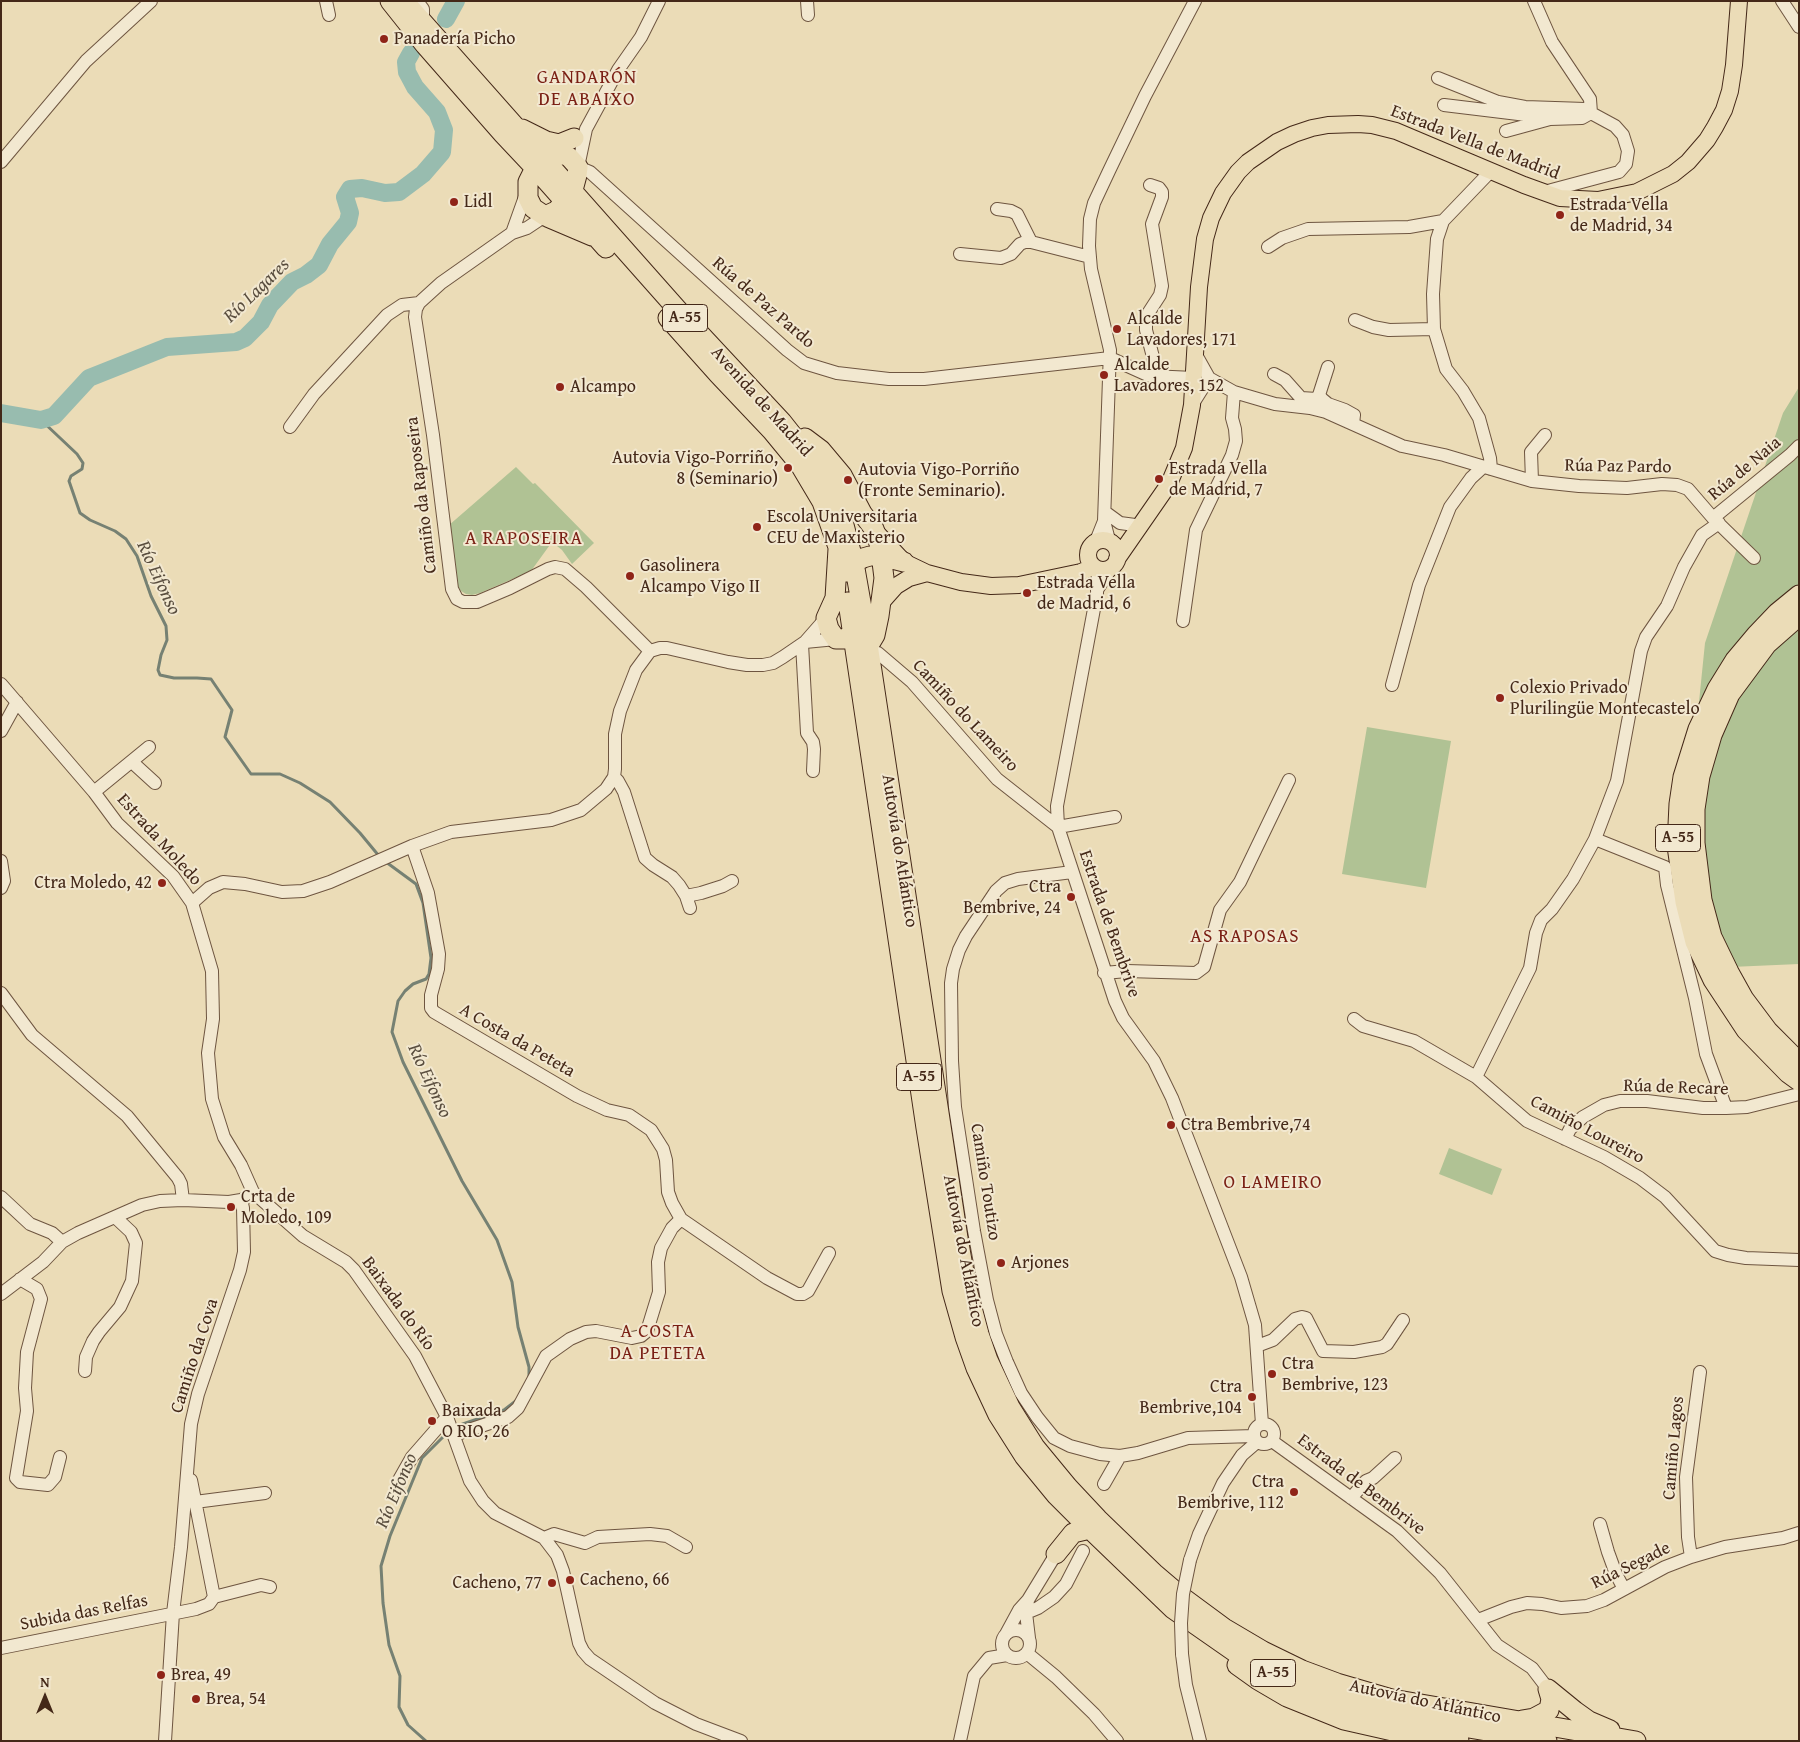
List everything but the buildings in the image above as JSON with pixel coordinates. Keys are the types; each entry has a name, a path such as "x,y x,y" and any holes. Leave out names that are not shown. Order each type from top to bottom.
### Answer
{"highway":[{"name":"Avenida de Madrid","path":"390,1 432,53 508,130 564,161 591,212 685,318 782,422 820,470 840,510 849,570 851,632"},
{"name":"Avenida de Madrid","path":"404,1 423,21 508,130"},
{"path":"508,130 564,161"},
{"path":"508,130 528,198 533,208 545,216 598,240"},
{"name":"Avenida de Madrid","path":"564,161 598,240 789,450 819,496 838,547 849,570"},
{"path":"527,190 530,175 564,161"},
{"path":"545,216 556,211 564,161"},
{"path":"782,422 821,450 842,474 862,513 874,529 880,546 884,578 875,635 868,649"},
{"path":"835,598 838,547"},
{"path":"880,604 851,632 829,629 826,618 849,570 863,558 881,556 904,562"},
{"name":"A-55","path":"1799,595 1777,613 1756,635 1736,660 1717,689 1698,730 1683,777 1679,804 1677,846 1685,902 1696,942 1713,980 1746,1030 1788,1073 1799,1081"},
{"name":"A-55","path":"1799,616 1767,644 1730,694 1712,735 1700,776 1696,809 1695,843 1705,909 1712,937 1744,999 1768,1031 1799,1062"},
{"name":"Autovía do Atlántico","path":"851,632 868,649 967,1289 988,1360 1010,1407 1035,1447 1068,1487 1154,1574 1224,1628 1263,1651 1302,1670 1337,1683 1392,1699 1636,1741"},
{"name":"Autovía do Atlántico","path":"851,632 952,1291 964,1337 998,1415 1024,1456 1056,1495 1174,1609 1216,1640 1262,1667 1330,1697 1389,1713 1547,1741"},
{"path":"1746,1030 1773,1071 1799,1094"},
{"path":"1056,1554 1073,1533 1090,1529"},
{"path":"1216,1640 1226,1655 1240,1668 1287,1697 1313,1709 1344,1720 1369,1726 1460,1741"},
{"path":"1516,1721 1534,1718 1549,1710 1551,1699 1548,1689"},
{"path":"1548,1689 1589,1721 1632,1740"}],"main road":[{"name":"Estrada Vella de Madrid","path":"904,562 927,573 961,582 1004,586 1037,582 1100,562 1139,523 1162,495 1174,475 1187,435 1192,405 1202,378 1195,352 1202,252 1211,218 1223,193 1238,172 1261,152 1294,134 1320,126 1344,124 1372,125 1396,131 1490,172 1542,193 1560,198 1598,200 1637,192 1673,174 1688,162 1707,140 1715,127 1730,91 1739,1"},
{"path":"874,529 904,562"},
{"name":"Estrada Vella de Madrid","path":"1055,577 1100,562"},
{"path":"880,604 896,586 909,578 927,573"}],"street":[{"path":"1,162 86,61 151,1"},
{"path":"326,1 329,15"},
{"path":"417,1 423,8 423,21"},
{"path":"564,161 618,70 641,37 660,1"},
{"path":"807,1 808,14"},
{"path":"1139,523 1120,523 1105,517 1110,358 1108,333 1096,289 1090,257 1089,227 1094,203 1145,96 1195,1"},
{"path":"1534,1 1552,42 1590,99 1591,113"},
{"path":"1782,1 1799,27"},
{"path":"1438,78 1498,102 1525,107 1585,109 1615,126 1623,135 1628,151 1626,164 1619,172 1542,193"},
{"path":"1444,105 1550,119 1582,118 1591,113"},
{"path":"1506,131 1550,119"},
{"name":"Rúa de Paz Pardo","path":"564,161 590,172 787,350 804,363 837,374 889,380 924,379 1110,358"},
{"path":"1392,685 1420,585 1450,507 1471,478 1487,468 1490,458 1479,418 1463,391 1446,369 1434,329 1433,294 1437,239 1443,221 1490,172"},
{"path":"1150,185 1159,188 1162,192 1152,224 1162,286 1160,295 1149,312 1146,321 1155,376"},
{"path":"512,233 515,219 527,190"},
{"path":"997,209 1012,210 1031,242"},
{"path":"290,427 314,394 387,315 402,306 419,302 441,283 512,233 526,228 545,216"},
{"path":"1268,247 1282,238 1308,229 1409,227 1443,221"},
{"path":"960,254 1002,258 1011,254 1020,244 1031,242 1090,257"},
{"name":"Camiño da Raposeira","path":"419,302 415,317 432,425 443,527 453,594 463,602 477,602 548,569 560,567 574,576 650,651"},
{"path":"1355,320 1373,327 1389,330 1434,329"},
{"path":"1110,358 1150,376 1202,378"},
{"path":"1328,367 1319,394 1328,404 1354,415 1353,424"},
{"path":"1274,374 1285,380 1301,398 1322,399"},
{"name":"Rúa Paz Pardo","path":"1202,378 1234,392 1275,404 1326,412 1402,446 1444,455 1532,480 1579,486 1627,488 1662,484 1677,485 1688,490 1754,558"},
{"path":"1183,621 1196,530 1232,455 1236,441 1232,418 1234,392"},
{"path":"1532,480 1531,452 1545,435"},
{"name":"Rúa de Naia","path":"1476,1077 1530,968 1536,933 1541,920 1552,909 1573,879 1595,839 1617,781 1641,651 1646,637 1667,606 1684,567 1702,535 1716,520 1799,446"},
{"name":"Estrada de Bembrive","path":"1105,517 1100,562 1057,806 1058,827 1104,973 1123,1018 1154,1062 1172,1098 1241,1277 1253,1317 1257,1346 1262,1424"},
{"path":"192,903 209,888 223,882 245,884 268,890 294,892 313,888 412,846 451,832 526,824 567,816 581,810 606,789 614,777 616,769 615,734 620,711 636,670 650,651 667,648 728,662 764,665 773,663 803,643 826,618"},
{"path":"803,643 851,632"},
{"path":"803,643 807,733 814,749 813,771"},
{"name":"Camiño do Lameiro","path":"868,649 878,653 912,682 998,779 1058,827"},
{"name":"Estrada Moledo","path":"1,684 94,792 117,823 173,876 192,903 213,977 213,1019 208,1053 212,1099 224,1137 241,1164 253,1192"},
{"path":"1,731 17,702"},
{"path":"94,792 149,748"},
{"path":"132,762 154,783"},
{"path":"614,777 624,792 646,858 653,865 672,877 686,896 690,908"},
{"path":"1104,973 1127,971 1196,972 1204,967 1220,910 1240,882 1289,780"},
{"path":"1058,827 1115,817"},
{"path":"1595,839 1665,867 1667,885 1695,998 1706,1054 1726,1108"},
{"name":"A Costa da Peteta","path":"412,846 428,892 439,954 438,969 430,995 430,1008 440,1016 465,1029 555,1084 607,1110 629,1115 651,1130 663,1149 666,1160 668,1192 681,1219"},
{"path":"1,861 4,881 1,888"},
{"name":"Camiño Toutizo","path":"1072,872 1018,879 1005,884 996,891 986,903 958,950 953,969 951,983 952,1061 955,1107 972,1222 996,1334 1022,1393 1037,1418 1054,1438 1085,1451 1120,1456 1138,1453 1188,1438 1255,1439"},
{"path":"686,896 723,886 732,881"},
{"path":"1,993 32,1035 127,1116 178,1178 181,1184 183,1200"},
{"name":"Camiño Loureiro","path":"1354,1019 1363,1026 1414,1041 1476,1077 1527,1121 1604,1157 1640,1178 1672,1204 1715,1251 1746,1258 1799,1260"},
{"name":"Rúa de Recare","path":"1565,1138 1570,1129 1582,1117 1604,1106 1620,1101 1647,1101 1703,1108 1726,1108 1747,1107 1799,1094"},
{"path":"1,1294 43,1262 62,1242 142,1205 160,1201 183,1200 220,1203 241,1200 253,1192"},
{"name":"Baixada do Río","path":"253,1192 303,1236 346,1262 354,1270 415,1356 447,1417 470,1481 483,1501 495,1513 544,1538"},
{"path":"1,1196 30,1224 52,1234 62,1242"},
{"name":"Camiño da Cova","path":"165,1741 173,1613 194,1410 240,1270 244,1252 243,1208 241,1200"},
{"path":"85,1371 86,1358 93,1341 98,1332 120,1307 132,1281 136,1243 131,1232 115,1217"},
{"path":"453,1433 508,1416 518,1408 546,1356 570,1339 586,1332 596,1331 632,1338 641,1336 647,1331 659,1292 658,1262 660,1248 672,1228 681,1219 767,1278 798,1294 808,1291 829,1253"},
{"path":"20,1279 36,1289 41,1299 27,1352 25,1380 27,1411 16,1478 20,1482 48,1485 55,1477 60,1457"},
{"path":"1257,1346 1273,1340 1295,1319 1302,1317 1306,1318 1323,1352 1354,1352 1382,1347 1387,1344 1403,1320"},
{"name":"Camiño Lagos","path":"1691,1557 1688,1537 1686,1477 1700,1372"},
{"path":"399,1480 412,1457 447,1417"},
{"path":"1200,1741 1186,1685 1182,1654 1182,1594 1190,1560 1199,1534 1223,1483 1255,1439 1254,1430 1262,1424 1269,1425 1274,1430 1274,1438 1265,1445 1255,1439"},
{"name":"Estrada de Bembrive","path":"1272,1441 1397,1531 1440,1573 1497,1645 1532,1668 1548,1689"},
{"path":"1104,1484 1120,1456"},
{"path":"1351,1498 1366,1481 1373,1478 1395,1458"},
{"path":"188,1470 214,1597"},
{"path":"195,1502 265,1493"},
{"path":"1600,1524 1608,1552 1624,1589"},
{"name":"Rúa Segade","path":"1478,1620 1511,1607 1527,1604 1542,1604 1561,1608 1587,1606 1604,1600 1665,1567 1691,1557 1799,1533"},
{"path":"686,1547 667,1536 650,1534 598,1537 585,1543 554,1534 544,1538 557,1555 563,1571 579,1643 583,1652 590,1659 656,1703 696,1724 740,1741"},
{"path":"1006,1655 1002,1642 1019,1610 1027,1606 1038,1608 1054,1597 1066,1584 1083,1550"},
{"path":"960,1741 974,1676 989,1658 1006,1655 1017,1659 1028,1654 1031,1646 1027,1606 1056,1554"},
{"name":"Subida das Relfas","path":"1,1648 196,1609 209,1604 214,1597 260,1585 270,1587"},
{"path":"1006,1634 1019,1630 1029,1638"},
{"path":"1028,1654 1070,1691 1117,1741"}],"green space":[{"path":"1799,387 1799,964 1708,968 1680,888 1705,643 1783,413"},
{"path":"516,467 533,484 535,483 594,543 572,564 562,550 552,542 531,571 480,593 466,594 457,585 448,526"},
{"path":"1367,727 1451,741 1426,888 1342,874"},
{"path":"1449,1148 1502,1169 1492,1195 1439,1174"}],"waterway":[{"name":"Río Lagares","path":"446,19 456,1"},
{"name":"Río Lagares","path":"1,413 41,420 54,416 89,378 167,347 236,342 245,338 261,322 270,305 292,282 306,275 319,265 330,244 348,222 350,213 345,197 350,189 362,188 385,193 399,192 423,174 442,152 444,130 437,112 415,87 407,72 406,62 411,53"},
{"name":"Río Eifonso","path":"41,420 77,454 83,463 82,469 71,476 69,481 80,513 90,520 115,531 126,539 137,556 151,596 166,626 167,640 161,655 158,670 160,675 174,678 211,679 232,710 225,737 251,774 280,774 300,783 330,802 379,856"},
{"name":"Río Eifonso","path":"386,862 416,884 423,903 431,958 429,974 426,979 413,984 398,1001 392,1032 403,1062 462,1181 497,1240 512,1282 518,1327 529,1367 529,1378"},
{"name":"Río Eifonso","path":"454,1427 504,1410 517,1400"},
{"name":"Río Eifonso","path":"426,1741 408,1725 399,1707 400,1676 389,1645 383,1603 381,1566 390,1536 422,1458 449,1431"}],"place":[{"name":"Panadería Picho","path":"384,39"},
{"name":"Lidl","path":"454,202"},
{"name":"Estrada Vella de Madrid, 34","path":"1560,215"},
{"name":"Alcalde Lavadores, 171","path":"1117,329"},
{"name":"Alcalde Lavadores, 152","path":"1104,375"},
{"name":"Alcampo","path":"560,387"},
{"name":"Autovia Vigo-Porriño, 8 (Seminario)","path":"788,468"},
{"name":"Estrada Vella de Madrid, 7","path":"1159,479"},
{"name":"Autovia Vigo-Porriño (Fronte Seminario).","path":"848,480"},
{"name":"Escola Universitaria CEU de Maxisterio","path":"757,527"},
{"name":"Gasolinera Alcampo Vigo II","path":"630,576"},
{"name":"Estrada Vella de Madrid, 6","path":"1027,593"},
{"name":"Colexio Privado Plurilingüe Montecastelo","path":"1500,698"},
{"name":"Ctra Moledo, 42","path":"162,883"},
{"name":"Ctra Bembrive, 24","path":"1071,897"},
{"name":"Ctra Bembrive,74","path":"1171,1125"},
{"name":"Crta de Moledo, 109","path":"231,1207"},
{"name":"Arjones","path":"1001,1263"},
{"name":"Ctra Bembrive, 123","path":"1272,1374"},
{"name":"Ctra Bembrive,104","path":"1252,1397"},
{"name":"Baixada O RIO, 26","path":"432,1421"},
{"name":"Ctra Bembrive, 112","path":"1294,1492"},
{"name":"Cacheno, 66","path":"570,1580"},
{"name":"Cacheno, 77","path":"552,1583"},
{"name":"Brea, 49","path":"161,1675"},
{"name":"Brea, 54","path":"196,1699"}],"district":[{"name":"GANDARÓN DE ABAIXO","path":"587,89"},
{"name":"A RAPOSEIRA","path":"524,539"},
{"name":"AS RAPOSAS","path":"1245,937"},
{"name":"O LAMEIRO","path":"1273,1183"},
{"name":"A COSTA DA PETETA","path":"658,1343"}]}
